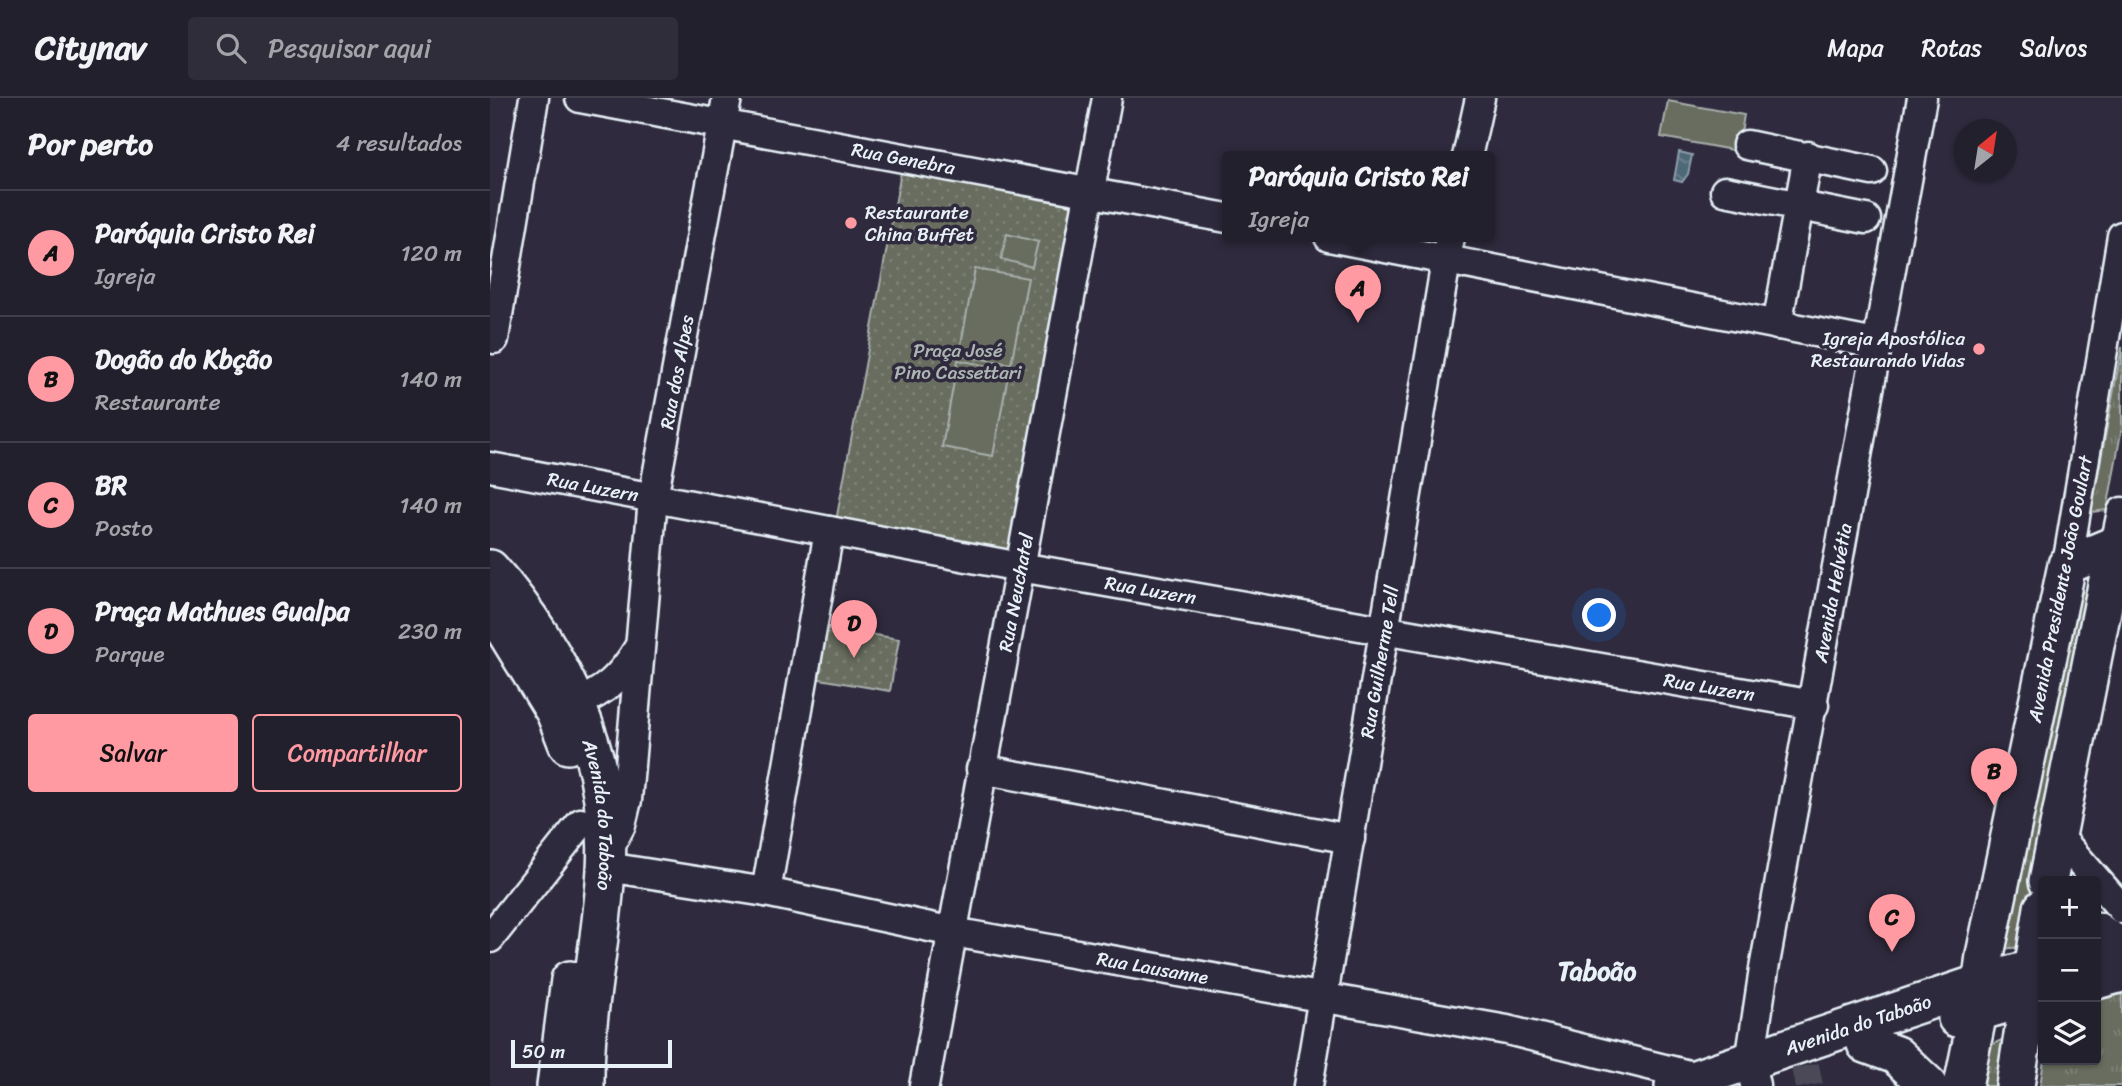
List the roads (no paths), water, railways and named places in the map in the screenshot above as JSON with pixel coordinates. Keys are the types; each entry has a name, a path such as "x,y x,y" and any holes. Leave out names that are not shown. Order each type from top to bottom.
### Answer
{"main road":[{"path":"2067,565 2120,533"},
{"path":"2055,861 2120,533"},
{"name":"Avenida Presidente João Goulart","path":"1963,1086 2067,565"},
{"name":"Avenida do Taboão","path":"490,569 541,635 569,682 597,773 607,860 585,1086"},
{"name":"Avenida do Taboão","path":"490,606 555,712 573,756 582,861 576,939 556,1086"},
{"path":"2015,1086 2037,981 2040,939"},
{"path":"2101,970 2111,950"},
{"name":"Avenida do Taboão","path":"1753,1078 1980,998 2037,981"},
{"name":"Avenida do Taboão","path":"1686,1082 1753,1078 1866,1044 1980,998"},
{"path":"1866,1044 1896,1055 1929,1086"}],"street":[{"path":"494,339 534,98"},
{"name":"Rua Genebra","path":"580,98 725,111 1090,193 1222,217"},
{"name":"Rua Neuchatel","path":"924,1086 1107,98"},
{"path":"1469,151 1480,98"},
{"name":"Avenida Helvétia","path":"1753,1078 1876,345 1922,98"},
{"name":"Rua dos Alpes","path":"607,860 621,825 627,800 653,498 725,111"},
{"path":"1747,145 1872,171"},
{"path":"1777,325 1808,156"},
{"path":"1725,191 1866,219"},
{"name":"Avenida Presidente João Goulart","path":"2067,565 2122,236"},
{"path":"1383,242 1448,248 1777,325 1876,345"},
{"name":"Rua Guilherme Tell","path":"1308,1086 1448,248"},
{"name":"Rua Luzern","path":"490,467 1020,567 1814,705"},
{"path":"766,892 828,531"},
{"name":"Rua dos Alpes","path":"576,704 595,696 611,684 624,672 638,649"},
{"path":"981,769 1350,839"},
{"path":"490,938 580,823"},
{"name":"Rua Lausanne","path":"607,860 953,932 1544,1037 1686,1082"},
{"path":"2055,861 2122,909"}],"water":[{"path":"1679,152 1692,155 1688,174 1682,182 1674,180"}],"tunnel":[{"path":"1805,1066 1809,1086"}],"place":[{"name":"Restaurante China Buffet","path":"851,223"},
{"name":"Paróquia Cristo Rei","path":"1358,323"},
{"name":"Igreja Apostólica Restaurando Vidas","path":"1979,349"},
{"name":"Praça Mathues Gualpa","path":"854,658"},
{"name":"Dogão do Kbção","path":"1994,806"},
{"name":"BR","path":"1892,952"}],"district":[{"name":"Taboão","path":"1597,971"}],"park label":[{"name":"Praça José Pino Cassettari","path":"958,361"}]}
